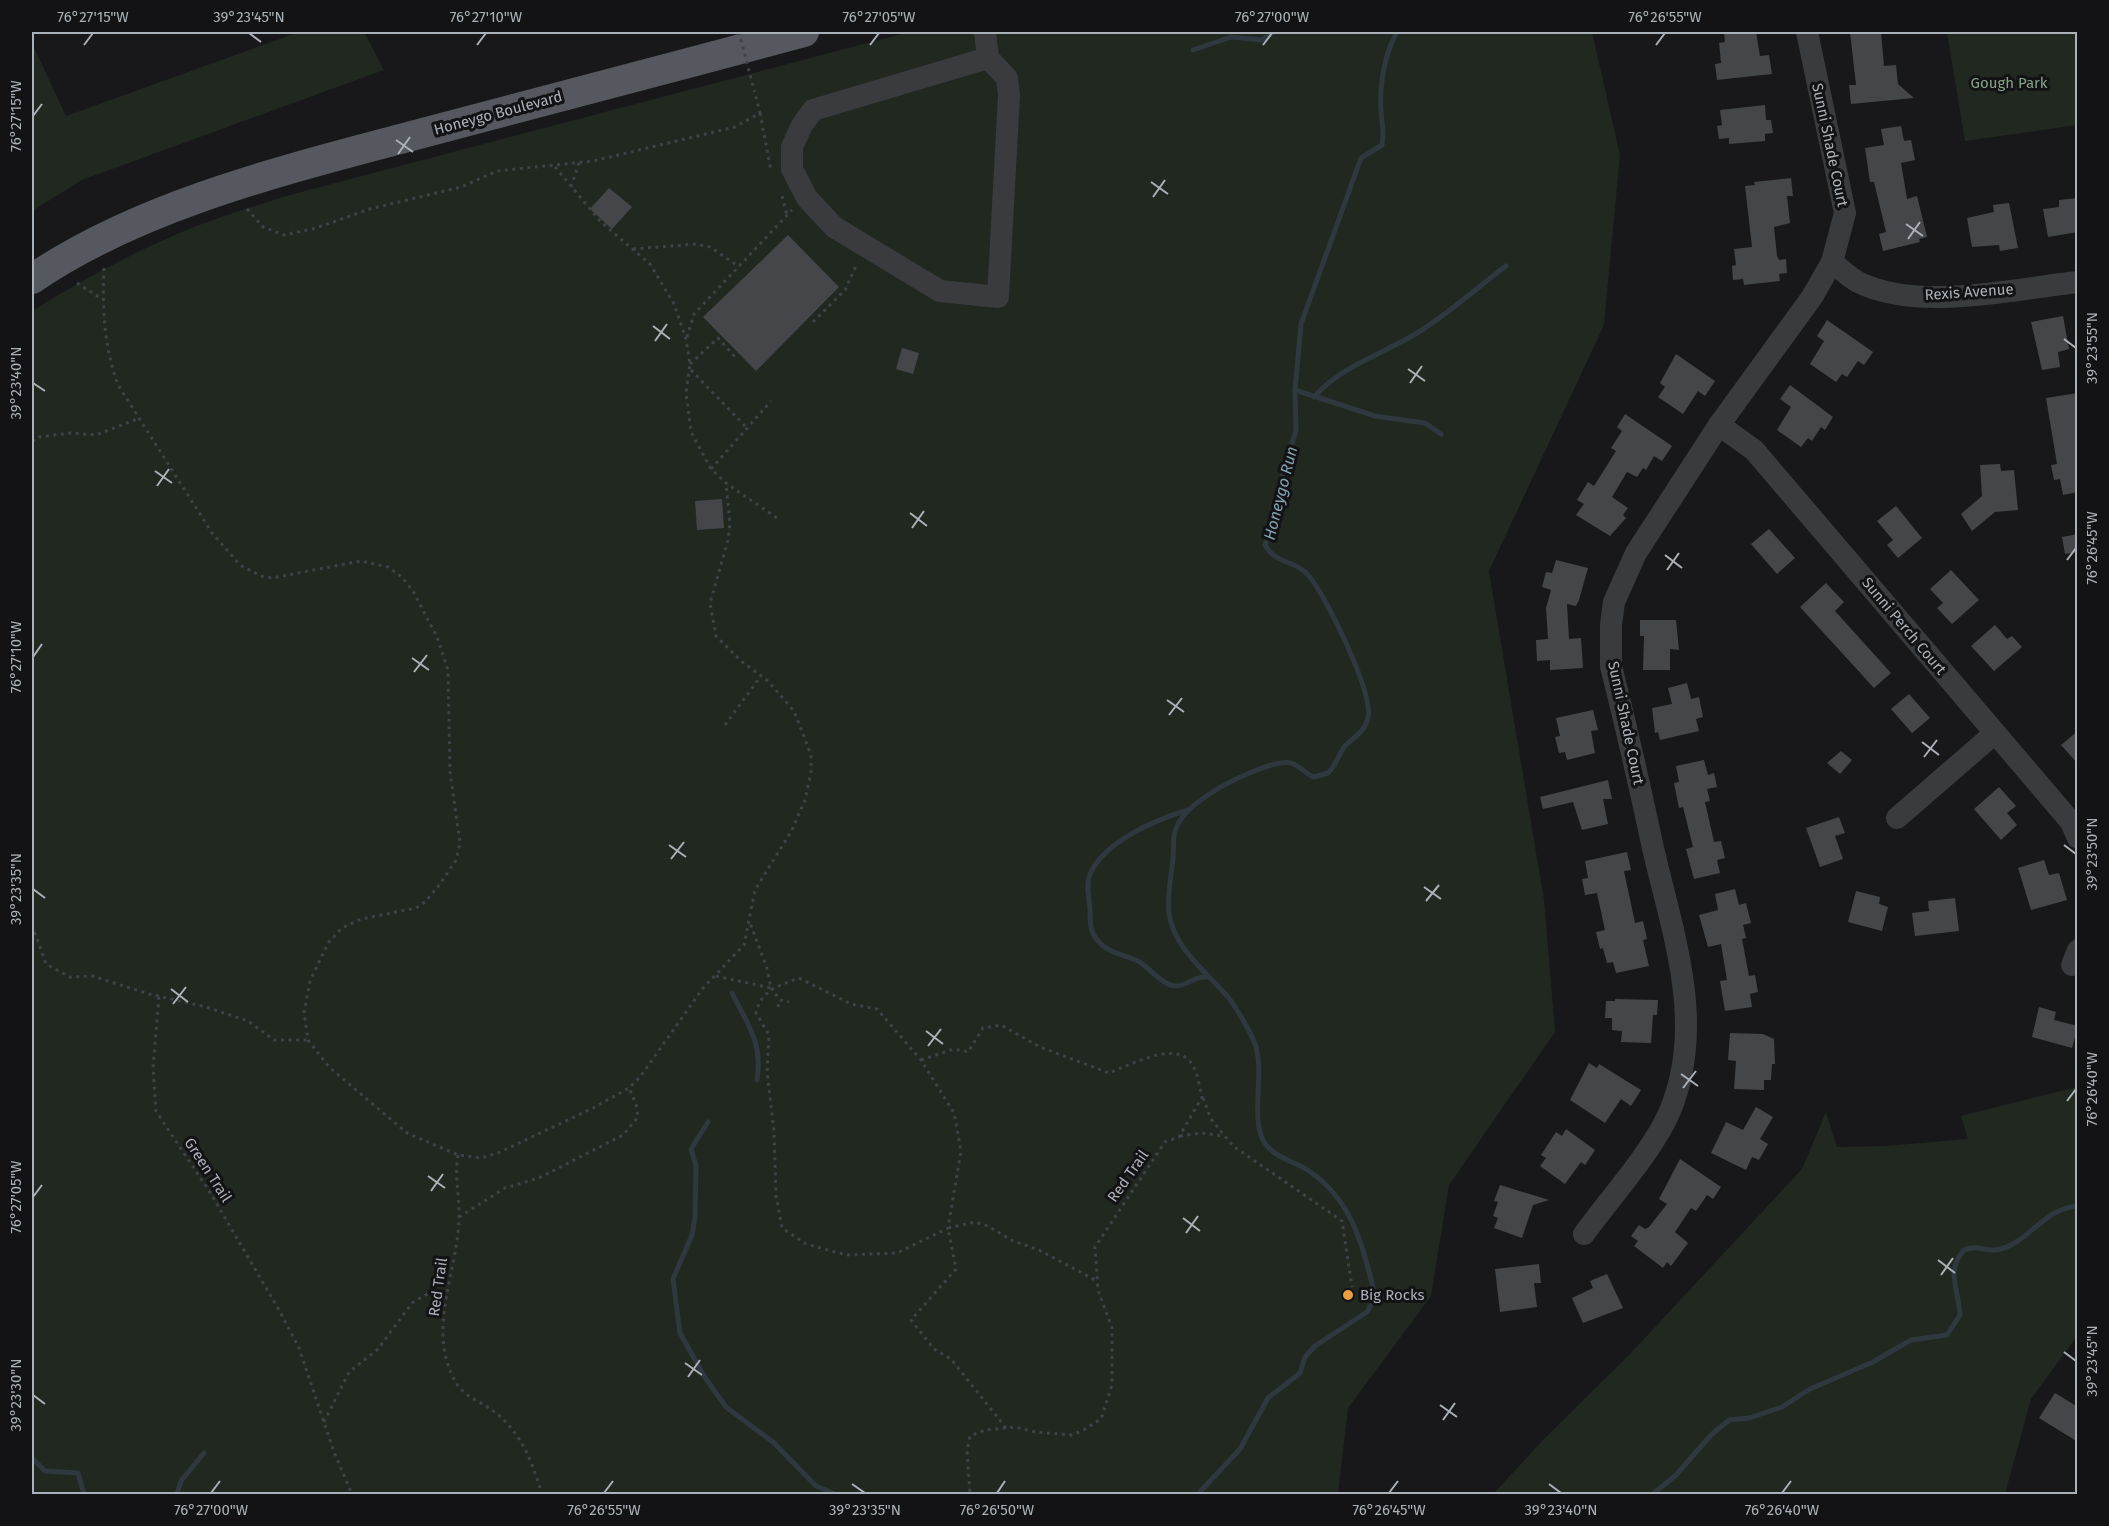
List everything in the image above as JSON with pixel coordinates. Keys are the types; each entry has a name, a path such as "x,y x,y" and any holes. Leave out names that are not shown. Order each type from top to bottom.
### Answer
{"main road":[{"name":"Honeygo Boulevard","path":"32,279 96,242 168,211 297,167 804,32"}],"street":[{"path":"985,32 988,58 1007,78 1009,95 998,297 940,291 834,227 807,198 792,169 792,147 802,125 813,110 988,58"},
{"name":"Sunni Shade Court","path":"1584,1234 1657,1134 1669,1113 1684,1066 1687,1038 1684,982 1611,666 1611,625 1614,602 1626,573 1649,530 1719,425 1812,297 1832,262 1845,213 1807,32"},
{"name":"Rexis Avenue","path":"1832,262 1856,281 1881,291 1923,297 2078,282"},
{"name":"Sunni Perch Court","path":"1719,425 1754,450 2071,822 2078,838"},
{"path":"1897,818 1995,733"}],"path":[{"path":"739,32 764,127"},
{"path":"247,209 262,227 284,235 316,228 370,209 461,187 497,171 580,163 735,128 760,113"},
{"path":"571,187 580,163"},
{"path":"555,167 601,222 650,264 674,304 686,339 691,370 686,393 691,432 711,469 726,483 780,520"},
{"path":"686,339 694,314 787,215 807,198"},
{"path":"632,249 696,244 710,247 739,267"},
{"path":"813,322 845,290 856,266"},
{"path":"104,268 102,298 108,359 118,385 212,533 240,565 249,572 272,578 361,561 388,567 402,577 414,591 437,637 448,670 450,772 460,843 456,860 432,893 416,908 362,920 342,928 328,943 310,981 304,1012 308,1040 329,1067 406,1133 458,1155 481,1158 498,1153 593,1108 628,1088 640,1077 703,988 744,945 755,890 792,830 805,800 811,764 804,733 794,711 783,696 723,645 716,636 710,603 728,540 730,524 726,483"},
{"path":"77,283 102,298"},
{"path":"690,364 718,338 737,359"},
{"path":"691,370 746,427"},
{"path":"711,469 771,401"},
{"path":"32,441 39,437 71,433 96,435 138,419"},
{"path":"725,724 761,676"},
{"path":"749,922 767,969 771,988 780,1000 789,1002"},
{"path":"32,925 46,964 70,977 92,976 159,997 206,1007 248,1021 274,1040 308,1040"},
{"path":"716,976 771,988"},
{"path":"1006,1428 951,1359 934,1349 911,1320 956,1269 948,1228 961,1150 954,1113 921,1060 877,1009 851,1004 799,978 771,988 759,1000 756,1013 769,1035 767,1072 774,1131 776,1196 782,1228 806,1244 846,1255 897,1253 948,1228 975,1222 988,1226 1011,1240 1039,1250 1097,1281"},
{"name":"Green Trail","path":"159,997 153,1068 156,1111 211,1194 299,1348 352,1494"},
{"path":"778,1007 780,1000"},
{"path":"921,1060 954,1049 968,1052 983,1028 1001,1025 1040,1047 1109,1073 1144,1059 1179,1054 1188,1058 1202,1097 1222,1136 1271,1173 1342,1221 1352,1287"},
{"path":"459,1217 505,1188 539,1178 623,1135 638,1117 636,1104 628,1088"},
{"name":"Red Trail","path":"970,1494 967,1451 970,1436 985,1430 1006,1428 1025,1428 1035,1432 1071,1435 1083,1431 1101,1419 1112,1385 1113,1350 1112,1328 1097,1281 1095,1247 1165,1142 1179,1137 1202,1097"},
{"path":"1179,1137 1202,1133 1222,1136"},
{"name":"Red Trail","path":"458,1155 456,1198 459,1217 444,1307 445,1356 454,1381 468,1397 493,1410 518,1434 534,1468 542,1494"},
{"path":"324,1422 349,1372 378,1349 412,1303 429,1293 447,1290"}],"green space":[{"path":"299,32 364,32 384,70 82,180 32,211 32,43 66,116"},
{"path":"909,32 1592,32 1620,155 1604,325 1489,571 1544,900 1555,1032 1449,1185 1431,1296 1348,1408 1338,1494 32,1494 32,311 91,276 152,245 251,207"},
{"name":"Gough Park","path":"1947,32 2077,32 2077,125 1965,141"},
{"path":"2077,1087 2077,1336 2031,1399 2005,1494 1493,1494 1544,1439 1630,1354 1802,1169 1826,1112 1837,1147 1885,1146 1968,1139 1961,1116"}],"building":[{"path":"1724,32 1756,32 1760,56 1769,55 1772,74 1717,80 1715,64 1721,63 1719,43 1725,42"},
{"path":"1850,32 1881,32 1884,66 1896,65 1898,84 1914,98 1851,104 1849,85 1856,85"},
{"path":"1765,105 1766,120 1771,120 1773,133 1765,134 1765,141 1729,144 1729,138 1719,139 1717,126 1722,125 1720,110"},
{"path":"1901,126 1904,141 1911,140 1915,160 1901,163 1907,199 1917,196 1927,237 1919,239 1920,242 1883,251 1879,234 1886,232 1874,182 1870,182 1865,148 1884,145 1881,129"},
{"path":"1791,178 1793,196 1787,196 1790,223 1774,227 1777,256 1779,260 1786,259 1787,273 1779,274 1780,281 1744,285 1743,279 1733,280 1732,266 1736,265 1734,249 1752,247 1745,186 1755,185 1754,182"},
{"path":"609,188 632,207 612,229 590,209"},
{"path":"2078,198 2078,232 2048,237 2043,209 2059,207 2059,200"},
{"path":"2009,203 2018,248 2000,251 1999,245 1972,247 1967,218 1994,212 1993,205"},
{"path":"788,235 839,287 756,371 703,317"},
{"path":"2063,316 2069,349 2058,352 2060,367 2042,370 2031,322"},
{"path":"1827,320 1873,352 1864,365 1858,361 1847,377 1842,374 1836,382 1810,364 1824,341 1817,336"},
{"path":"902,348 919,353 913,374 896,369"},
{"path":"1676,354 1715,381 1705,396 1698,391 1683,414 1658,397 1665,387 1660,383"},
{"path":"1790,385 1833,417 1825,430 1821,427 1812,441 1808,438 1801,447 1777,430 1791,407 1780,399"},
{"path":"2078,393 2078,492 2063,495 2060,479 2054,480 2051,465 2057,464 2046,398"},
{"path":"1625,414 1672,446 1662,461 1654,456 1646,470 1643,468 1637,477 1627,472 1612,497 1628,508 1623,515 1626,518 1610,536 1576,515 1584,504 1577,500 1588,482 1594,486 1616,451 1611,448 1622,431 1617,427"},
{"path":"2000,464 2001,471 2014,470 2018,510 1995,512 1972,531 1961,514 1982,496 1980,465"},
{"path":"722,499 724,528 697,530 695,501"},
{"path":"1896,506 1922,538 1898,558 1887,545 1893,540 1877,521"},
{"path":"1769,529 1795,558 1777,574 1751,544"},
{"path":"2078,534 2078,552 2065,554 2062,537"},
{"path":"1556,560 1588,568 1576,606 1567,604 1569,639 1581,638 1583,668 1550,670 1550,660 1537,661 1536,640 1548,639 1546,608 1551,590 1542,587 1546,572 1552,573"},
{"path":"1951,570 1979,600 1952,624 1937,608 1943,603 1930,589"},
{"path":"1826,583 1844,602 1835,611 1891,673 1874,688 1800,607"},
{"path":"1640,620 1676,620 1679,650 1670,649 1670,670 1643,670 1644,636 1640,636"},
{"path":"1995,625 2007,639 2012,636 2022,647 1994,671 1971,646"},
{"path":"1687,683 1691,699 1699,697 1703,717 1696,719 1699,731 1660,740 1658,732 1655,733 1652,708 1672,704 1668,688"},
{"path":"1909,694 1930,718 1912,733 1891,709"},
{"path":"1593,710 1598,730 1591,731 1595,753 1567,760 1565,752 1559,753 1555,737 1560,736 1556,718"},
{"path":"2078,731 2078,764 2061,745"},
{"path":"1841,751 1852,760 1840,774 1827,763"},
{"path":"1704,760 1708,775 1714,773 1717,787 1707,789 1710,801 1705,802 1714,842 1721,841 1725,858 1717,860 1720,873 1694,879 1686,849 1693,847 1683,807 1679,808 1674,783 1679,782 1676,766"},
{"path":"1608,780 1612,799 1603,799 1608,824 1582,830 1573,802 1543,809 1540,797"},
{"path":"1999,787 2016,806 2007,813 2017,825 2001,840 1974,809"},
{"path":"1839,817 1845,833 1835,836 1843,859 1820,867 1806,828"},
{"path":"1627,852 1631,870 1624,871 1635,923 1643,921 1647,939 1643,940 1649,966 1616,973 1613,962 1607,963 1603,948 1600,949 1596,932 1605,930 1597,893 1585,895 1582,879 1588,878 1585,861"},
{"path":"2044,860 2049,875 2059,873 2067,900 2031,910 2018,868"},
{"path":"1735,889 1739,905 1746,903 1751,923 1743,925 1746,938 1742,939 1749,976 1755,975 1758,992 1750,994 1752,1007 1725,1011 1720,981 1727,980 1721,944 1708,947 1699,915 1718,910 1715,894"},
{"path":"1856,891 1880,897 1879,904 1888,907 1882,931 1848,922"},
{"path":"1955,898 1959,931 1915,936 1912,913 1929,911 1928,901"},
{"path":"1615,999 1658,1000 1657,1015 1653,1015 1651,1043 1621,1042 1622,1031 1612,1030 1612,1018 1605,1018 1606,1001 1615,1001"},
{"path":"2039,1007 2056,1012 2054,1020 2078,1026 2072,1048 2032,1037"},
{"path":"1730,1033 1763,1034 1774,1039 1775,1064 1772,1064 1771,1080 1764,1080 1764,1090 1734,1089 1736,1061 1728,1060"},
{"path":"1589,1063 1597,1068 1599,1064 1641,1090 1631,1106 1621,1099 1605,1123 1570,1100"},
{"path":"1756,1107 1773,1117 1760,1139 1768,1144 1759,1160 1752,1157 1746,1170 1711,1153 1726,1122 1743,1130"},
{"path":"1566,1129 1595,1150 1585,1165 1581,1162 1565,1184 1540,1166 1546,1158 1541,1155 1556,1132 1562,1136"},
{"path":"1680,1159 1721,1187 1713,1199 1707,1195 1696,1211 1691,1208 1675,1232 1688,1243 1671,1266 1667,1262 1663,1268 1634,1246 1638,1241 1631,1236 1639,1225 1645,1229 1649,1227 1667,1204 1659,1199"},
{"path":"1500,1185 1549,1200 1533,1205 1522,1238 1494,1228 1498,1218 1493,1216 1498,1202 1494,1201"},
{"path":"1539,1264 1541,1283 1534,1283 1537,1307 1500,1312 1495,1269"},
{"path":"1607,1274 1623,1308 1583,1323 1572,1298 1593,1288 1590,1281"},
{"path":"2055,1393 2078,1407 2078,1442 2039,1418"}],"waterway":[{"path":"1193,50 1231,37 1262,40 1274,32"},
{"name":"Honeygo Run","path":"1198,1494 1240,1449 1268,1398 1300,1373 1305,1357 1315,1346 1367,1312 1372,1303 1374,1291 1365,1256 1353,1224 1336,1195 1309,1171 1273,1152 1264,1142 1258,1121 1259,1067 1255,1044 1231,1001 1192,959 1177,937 1169,913 1168,900 1174,836 1179,822 1193,806 1227,784 1273,765 1291,763 1314,777 1328,773 1345,746 1362,731 1367,723 1368,706 1364,688 1337,623 1317,587 1304,571 1274,556 1265,545 1277,513 1284,467 1296,431 1295,390 1301,324 1361,158 1382,145 1383,75 1388,52 1397,32"},
{"path":"1314,397 1347,370 1399,343 1448,312 1506,266"},
{"path":"1295,390 1375,416 1425,423 1441,434"},
{"name":"Honeygo Run","path":"1188,810 1132,833 1107,851 1097,862 1088,883 1091,925 1097,940 1105,947 1138,961 1167,983 1177,986 1207,977"},
{"path":"732,993 749,1025 756,1045 757,1080"},
{"path":"708,1122 691,1149 696,1166 695,1218 692,1235 673,1279 680,1333 704,1376 726,1407 773,1442 816,1486 835,1494"},
{"path":"1653,1494 1676,1475 1711,1435 1729,1420 1749,1418 1782,1407 1810,1389 1873,1362 1911,1340 1947,1335 1960,1315 1954,1273 1958,1258 1964,1250 1969,1248 2001,1249 2020,1239 2056,1212 2078,1206"},
{"path":"177,1494 181,1481 204,1453"},
{"name":"Honeygo Run","path":"32,1458 45,1471 78,1473 84,1494"}],"place":[{"name":"Big Rocks","path":"1348,1295"}]}
